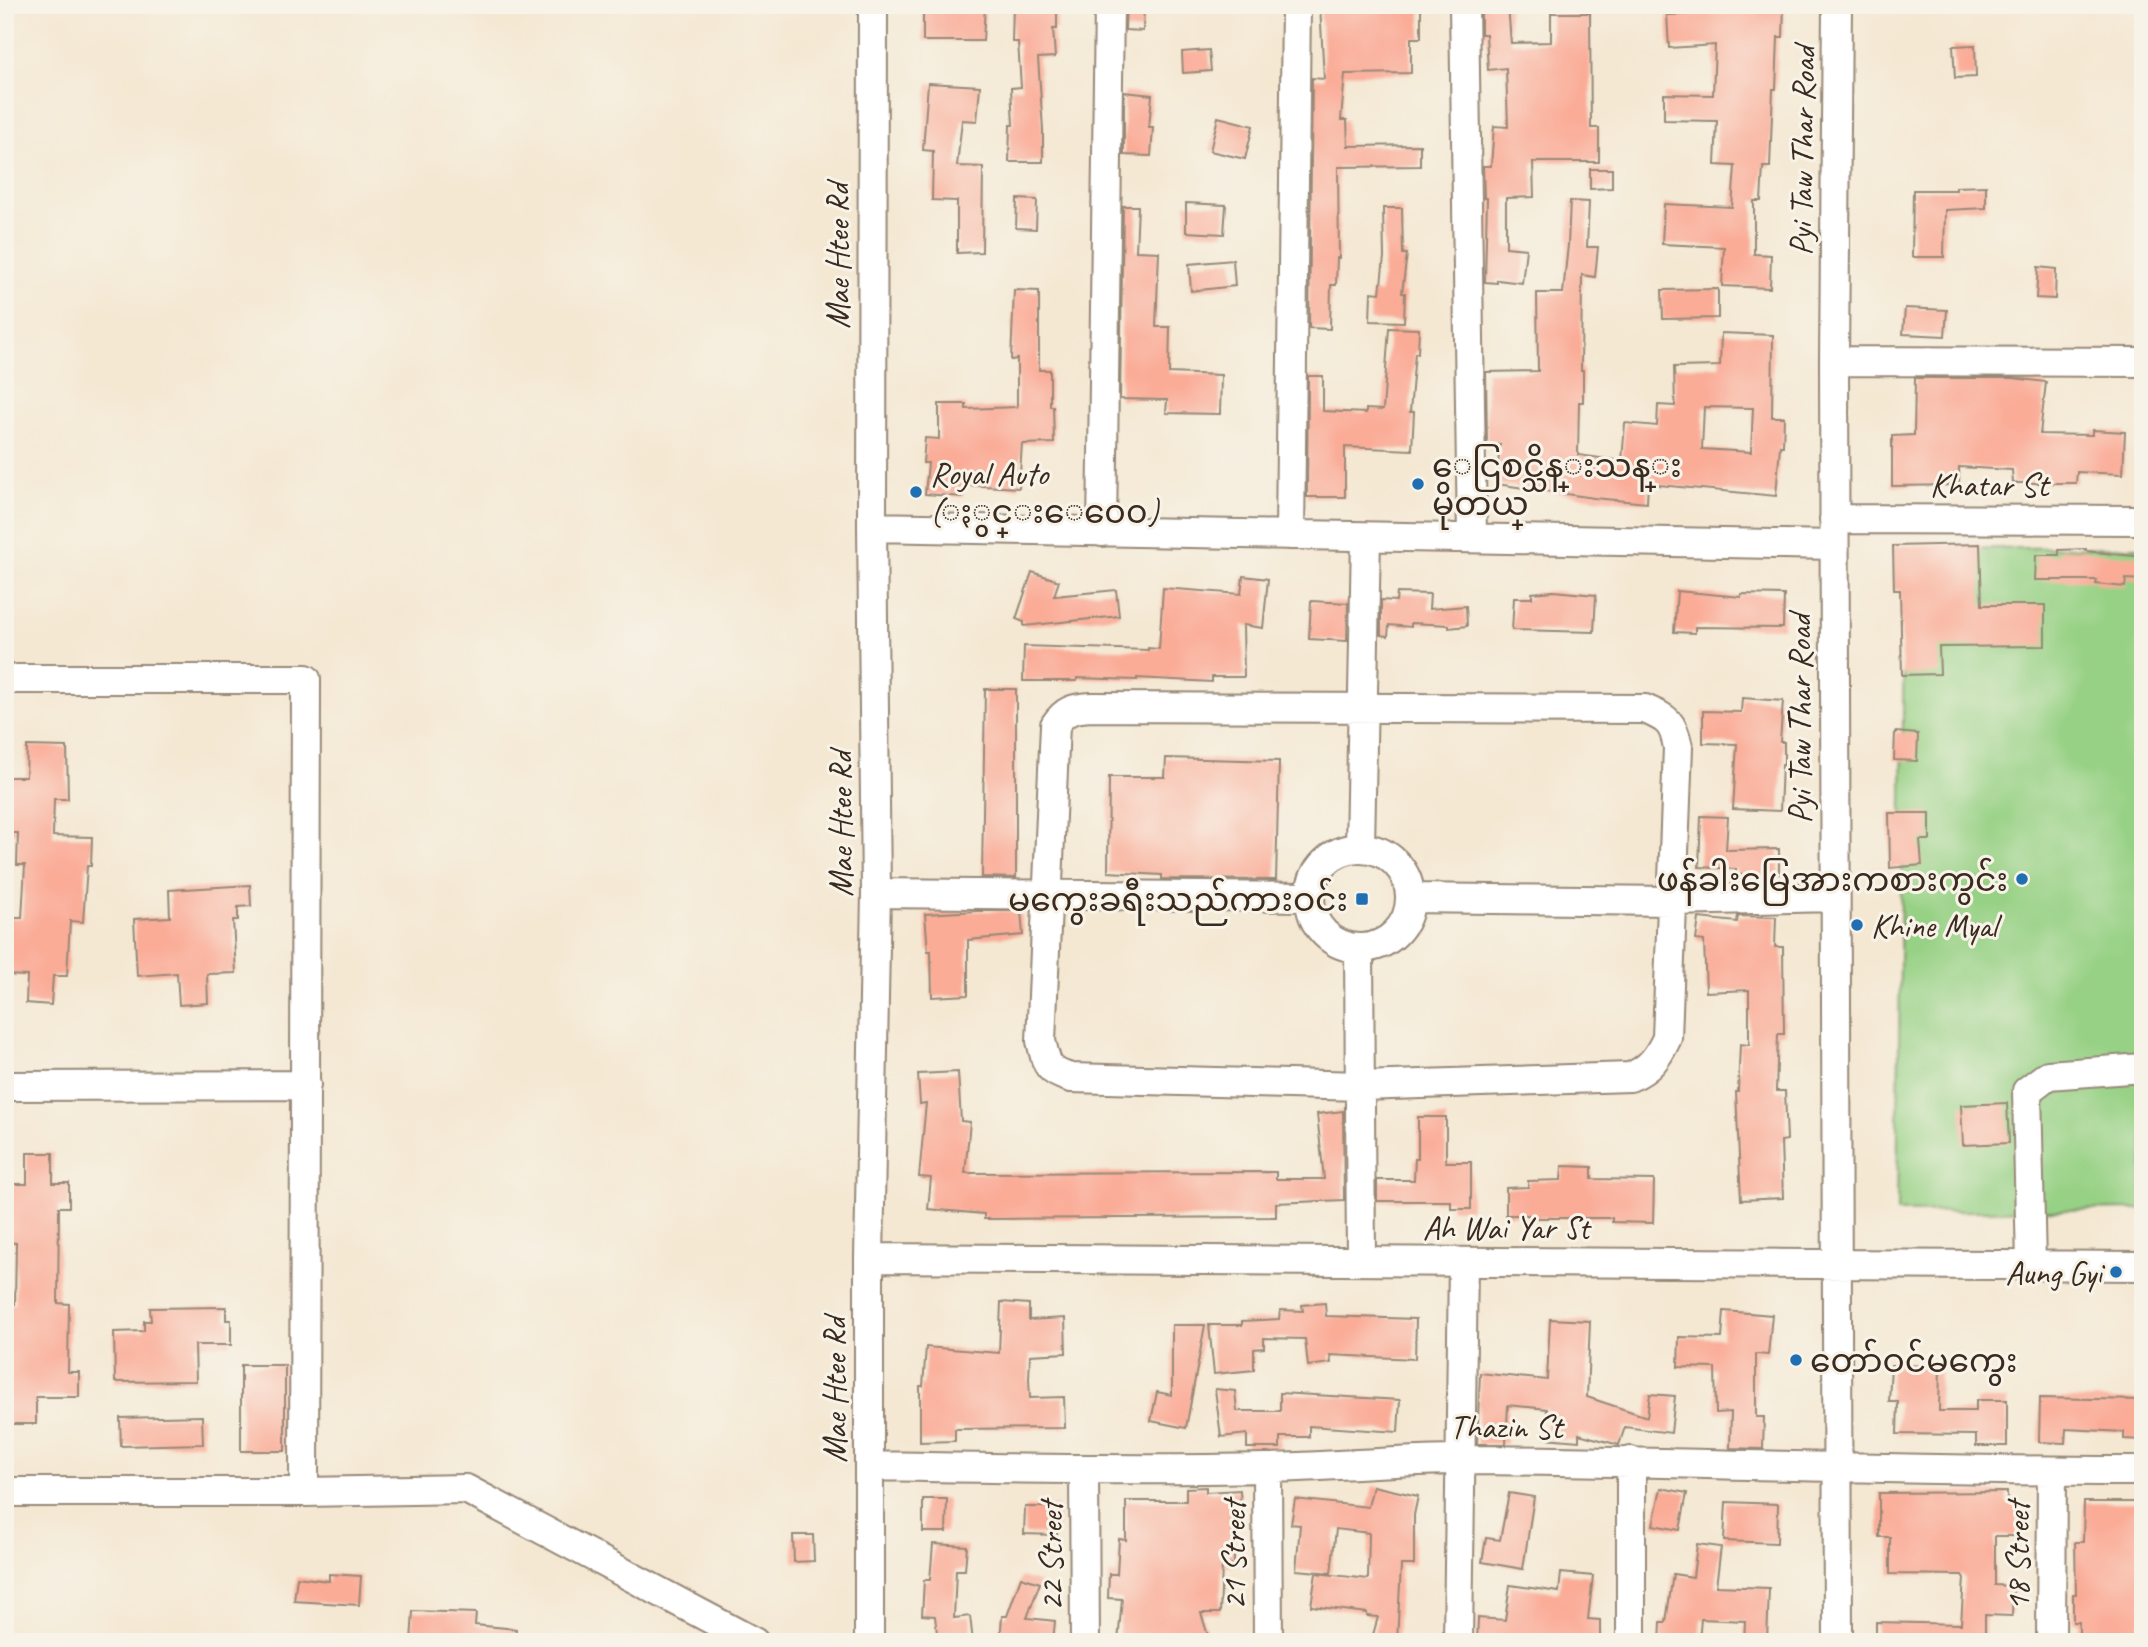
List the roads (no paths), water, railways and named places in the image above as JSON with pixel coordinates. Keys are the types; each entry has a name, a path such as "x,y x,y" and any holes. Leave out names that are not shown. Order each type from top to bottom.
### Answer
{"street":[{"name":"Mae Htee Rd","path":"869,1642 869,1258 876,893 872,527 873,5"},
{"path":"1102,531 1110,5"},
{"path":"1290,535 1296,5"},
{"path":"1464,5 1472,538"},
{"name":"Pyi Taw Thar Road","path":"1837,5 1834,897 1838,1642"},
{"path":"1834,361 2143,362"},
{"name":"Khatar St","path":"872,527 1472,538 1834,532 2143,520"},
{"path":"1360,847 1366,537"},
{"path":"5,679 306,679 304,1492"},
{"path":"1091,707 1363,708 1644,709 1664,718 1675,730 1678,747 1667,1038 1658,1057 1646,1070 1630,1077 1362,1086 1071,1077 1054,1073 1046,1064 1041,1041 1055,725 1062,714 1073,708 1091,707"},
{"path":"1360,847 1385,854 1395,863 1403,873 1410,898 1408,911 1395,933 1384,942 1359,948 1346,946 1324,933 1311,910 1310,897 1311,884 1325,862 1335,854 1360,847"},
{"path":"876,893 1310,897"},
{"path":"1410,898 1671,901 1834,897"},
{"path":"1359,948 1362,1086 1361,1261"},
{"path":"2031,1265 2027,1091 2048,1075 2143,1068"},
{"path":"5,1086 306,1085"},
{"name":"Ah Wai Yar St","path":"869,1258 2143,1266"},
{"path":"1458,1642 1463,1262"},
{"name":"Thazin St","path":"869,1466 1267,1468 1459,1460 2143,1471"},
{"path":"1630,1461 1630,1642"},
{"name":"21 Street","path":"1267,1468 1268,1642"},
{"name":"22 Street","path":"1084,1469 1085,1642"},
{"name":"18 Street","path":"2051,1642 2052,1471"},
{"path":"5,1492 466,1489 754,1642"}],"place":[{"name":"ေငြစင္သိန္းသန္း မိုတယ္","path":"1418,484"},
{"name":"Royal Auto (ႏွင္းေ၀ေ၀)","path":"916,492"},
{"name":"ဖန်ခါးမြေအားကစားကွင်း","path":"2022,879"},
{"name":"မကွေးခရီးသည်ကားဝင်း","path":"1362,899"},
{"name":"Khine Myal","path":"1857,925"},
{"name":"Aung Gyi","path":"2116,1272"},
{"name":"တော်ဝင်မကွေး","path":"1796,1360"}]}
